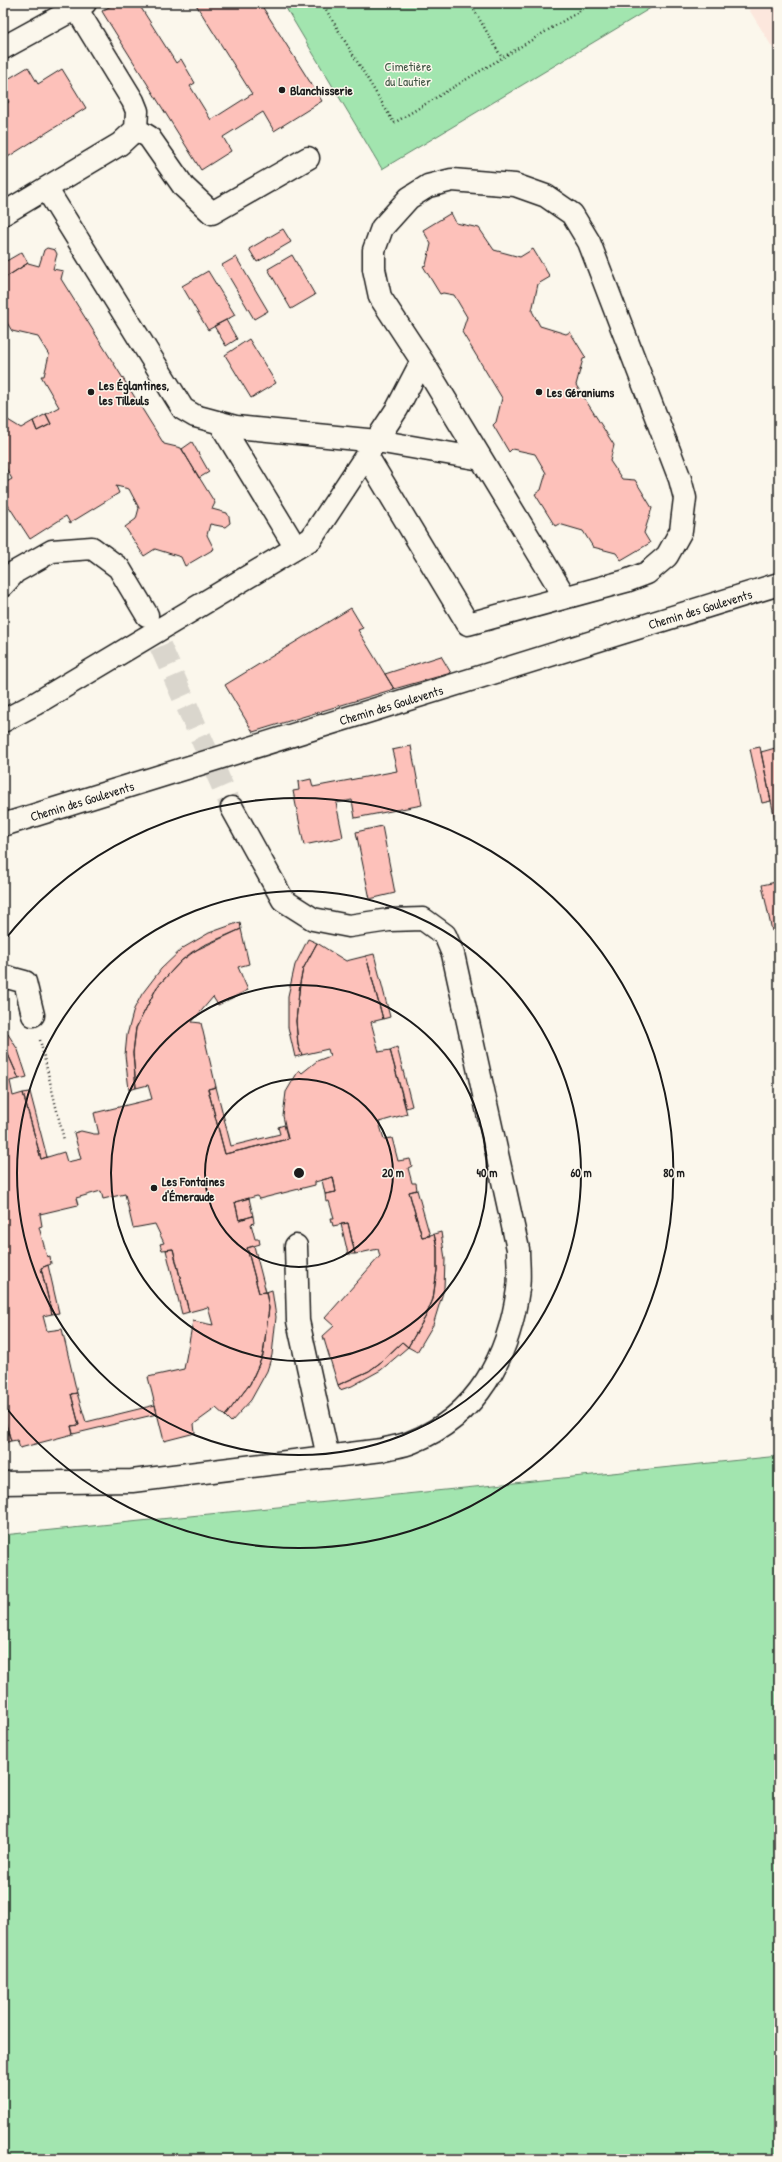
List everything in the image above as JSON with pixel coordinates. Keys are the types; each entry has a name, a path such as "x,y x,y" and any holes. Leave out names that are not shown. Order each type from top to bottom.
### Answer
{"street":[{"path":"3,48 81,5 137,111 136,129 120,144 3,214"},
{"path":"136,129 149,137 184,187 212,213 308,158"},
{"path":"372,449 468,624 626,581 647,573 667,556 681,530 685,498 680,479 589,242 572,214 546,196 515,185 452,180 428,186 408,198 382,228 374,250 374,269 380,297 422,361 565,597"},
{"path":"46,188 183,409 195,416 236,427 372,449 481,459"},
{"path":"3,721 35,704 311,539 372,449 397,408 422,361"},
{"path":"220,423 296,548"},
{"path":"3,585 15,572 52,551 92,548 119,568 147,615"},
{"name":"Chemin des Goulevents","path":"3,825 779,584"},
{"path":"3,1483 132,1481 382,1450 412,1442 442,1426 472,1401 498,1365 510,1331 518,1288 518,1249 453,954 445,934 423,919 389,920 349,926 313,919 283,900 232,808"},
{"path":"3,976 25,982 33,1015"},
{"path":"296,1246 298,1321 328,1457"}],"path":[{"path":"322,3 394,123 593,3"},
{"path":"470,3 502,58"},
{"path":"33,1015 64,1140"}],"shaded area":[{"path":"745,3 779,3 779,58"}],"green space":[{"name":"Cimetière du Lautier","path":"283,3 659,3 382,169"},
{"path":"779,1456 779,2159 3,2159 3,1535"}],"building":[{"name":"Blanchisserie","path":"116,3 138,3 176,63 181,59 195,83 190,86 211,120 252,94 195,3 260,3 322,101 274,131 263,112 223,137 231,151 201,170 103,13 102,11"},
{"path":"28,67 38,84 62,69 86,108 3,160 3,106 9,102 3,93 3,82"},
{"name":"Les Géraniums","path":"451,213 456,223 479,228 494,250 520,257 533,249 550,277 538,284 532,311 540,326 566,334 570,332 586,358 583,359 576,385 614,445 610,461 622,479 635,480 652,508 644,533 650,543 621,560 616,553 593,547 583,531 559,524 555,526 535,494 541,490 546,473 535,454 512,449 509,452 493,425 496,422 502,398 462,332 467,317 454,295 443,293 440,294 423,266 426,265 431,244 423,230"},
{"path":"283,229 291,242 257,262 249,249"},
{"name":"Les Églantines, les Tilleuls","path":"47,248 55,250 57,254 53,269 63,271 61,279 164,444 181,448 215,503 212,509 227,513 229,517 230,523 225,527 210,524 207,535 214,549 185,566 181,557 155,549 144,556 125,527 136,519 139,508 129,489 116,486 119,493 70,523 66,516 30,539 6,502 3,503 3,484 12,479 3,463 3,417 21,428 33,421 37,431 51,424 46,414 59,407 41,376 44,376 49,355 38,337 12,331 3,316 3,279 28,263 39,266 44,250"},
{"path":"22,252 28,263 3,279 3,263"},
{"path":"292,255 315,295 291,309 268,269"},
{"path":"236,257 268,311 254,319 222,265"},
{"path":"208,271 235,315 208,330 182,286"},
{"path":"226,320 237,339 226,346 214,326"},
{"path":"249,339 276,383 251,398 225,355"},
{"path":"46,414 51,424 37,431 33,421"},
{"path":"192,442 209,472 199,478 182,449"},
{"path":"351,608 363,628 358,630 394,689 253,732 225,685"},
{"path":"441,656 451,673 394,689 385,674"},
{"path":"411,746 422,805 355,818 352,800 336,803 343,837 304,845 293,791 299,790 298,782 311,779 313,787 397,771 392,750"},
{"path":"760,747 771,801 762,803 750,749"},
{"path":"779,747 779,829 777,830 761,752"},
{"path":"382,826 395,893 370,899 356,832"},
{"path":"776,882 779,894 779,929 772,931 762,885"},
{"path":"240,922 241,929 202,946 181,961 157,987 136,1028 133,1053 136,1088 129,1090 125,1055 127,1035 134,1009 142,994 161,969 183,948 209,933"},
{"name":"Les Fontaines d'Émeraude","path":"241,929 249,964 238,967 248,990 218,1005 213,997 192,1022 201,1023 216,1087 208,1089 225,1154 288,1139 283,1116 286,1092 299,1070 302,1073 317,1061 330,1056 328,1049 302,1055 298,1045 296,1021 300,983 303,969 317,943 346,961 366,956 383,1019 371,1022 379,1052 390,1050 407,1114 379,1122 384,1139 392,1138 398,1161 410,1159 412,1166 408,1168 412,1183 416,1183 417,1190 409,1192 422,1237 434,1234 437,1247 437,1270 433,1299 426,1316 408,1347 402,1342 369,1371 338,1385 323,1336 334,1326 325,1318 380,1256 378,1249 355,1254 348,1223 333,1226 331,1218 334,1218 329,1201 326,1202 325,1194 336,1192 333,1177 315,1182 315,1185 259,1199 257,1196 235,1202 239,1220 253,1216 254,1223 251,1224 255,1239 259,1239 260,1244 247,1248 259,1293 266,1292 269,1308 263,1355 250,1384 225,1416 216,1408 194,1424 195,1433 164,1441 148,1377 184,1369 193,1321 213,1325 208,1307 189,1312 173,1249 162,1250 160,1244 164,1243 155,1224 133,1228 125,1194 103,1199 101,1191 76,1198 78,1205 40,1214 42,1226 39,1227 47,1257 50,1256 51,1264 41,1268 52,1314 43,1316 47,1331 62,1329 77,1393 71,1394 79,1425 71,1426 73,1434 20,1448 17,1440 11,1441 3,1414 3,1043 19,1079 10,1081 13,1096 23,1093 41,1159 64,1152 67,1162 81,1159 74,1133 81,1131 99,1134 94,1113 152,1099 148,1085 136,1088 133,1053 136,1028 157,987 181,961 192,952"},
{"path":"308,939 317,943 303,969 300,983 296,1021 298,1045 302,1055 295,1057 288,1027 288,996 295,965"},
{"path":"374,954 390,1017 383,1019 366,956"},
{"path":"3,1026 18,1050 27,1077 19,1079 3,1043"},
{"path":"397,1047 412,1106 406,1108 390,1050"},
{"path":"216,1087 231,1146 280,1134 278,1127 284,1125 288,1139 225,1154 208,1089"},
{"path":"30,1092 47,1157 41,1159 23,1093"},
{"path":"333,1177 336,1192 325,1194 322,1180"},
{"path":"417,1190 430,1236 422,1237 409,1192"},
{"path":"249,1198 253,1216 239,1220 235,1202"},
{"path":"348,1223 355,1254 348,1254 341,1224"},
{"path":"441,1232 445,1259 444,1289 433,1325 417,1352 408,1347 426,1316 433,1299 437,1270 437,1247 434,1234"},
{"path":"254,1246 266,1292 259,1293 247,1248"},
{"path":"173,1249 189,1312 182,1314 166,1250"},
{"path":"48,1265 59,1313 52,1314 41,1268"},
{"path":"272,1290 276,1317 272,1355 267,1371 251,1400 231,1422 225,1416 250,1384 263,1355 269,1308 266,1292"},
{"path":"402,1342 408,1347 381,1370 352,1386 340,1390 338,1385 369,1371"},
{"path":"77,1393 86,1422 155,1405 157,1414 73,1434 71,1426 79,1425 71,1394"},
{"path":"3,1414 11,1441 4,1443 3,1441"}],"tunnel":[{"path":"147,616 232,808"}],"place":[{"name":"Blanchisserie","path":"282,90"},
{"name":"Les Églantines, les Tilleuls","path":"91,392"},
{"name":"Les Géraniums","path":"539,392"},
{"name":"Les Fontaines d'Émeraude","path":"154,1188"}]}
